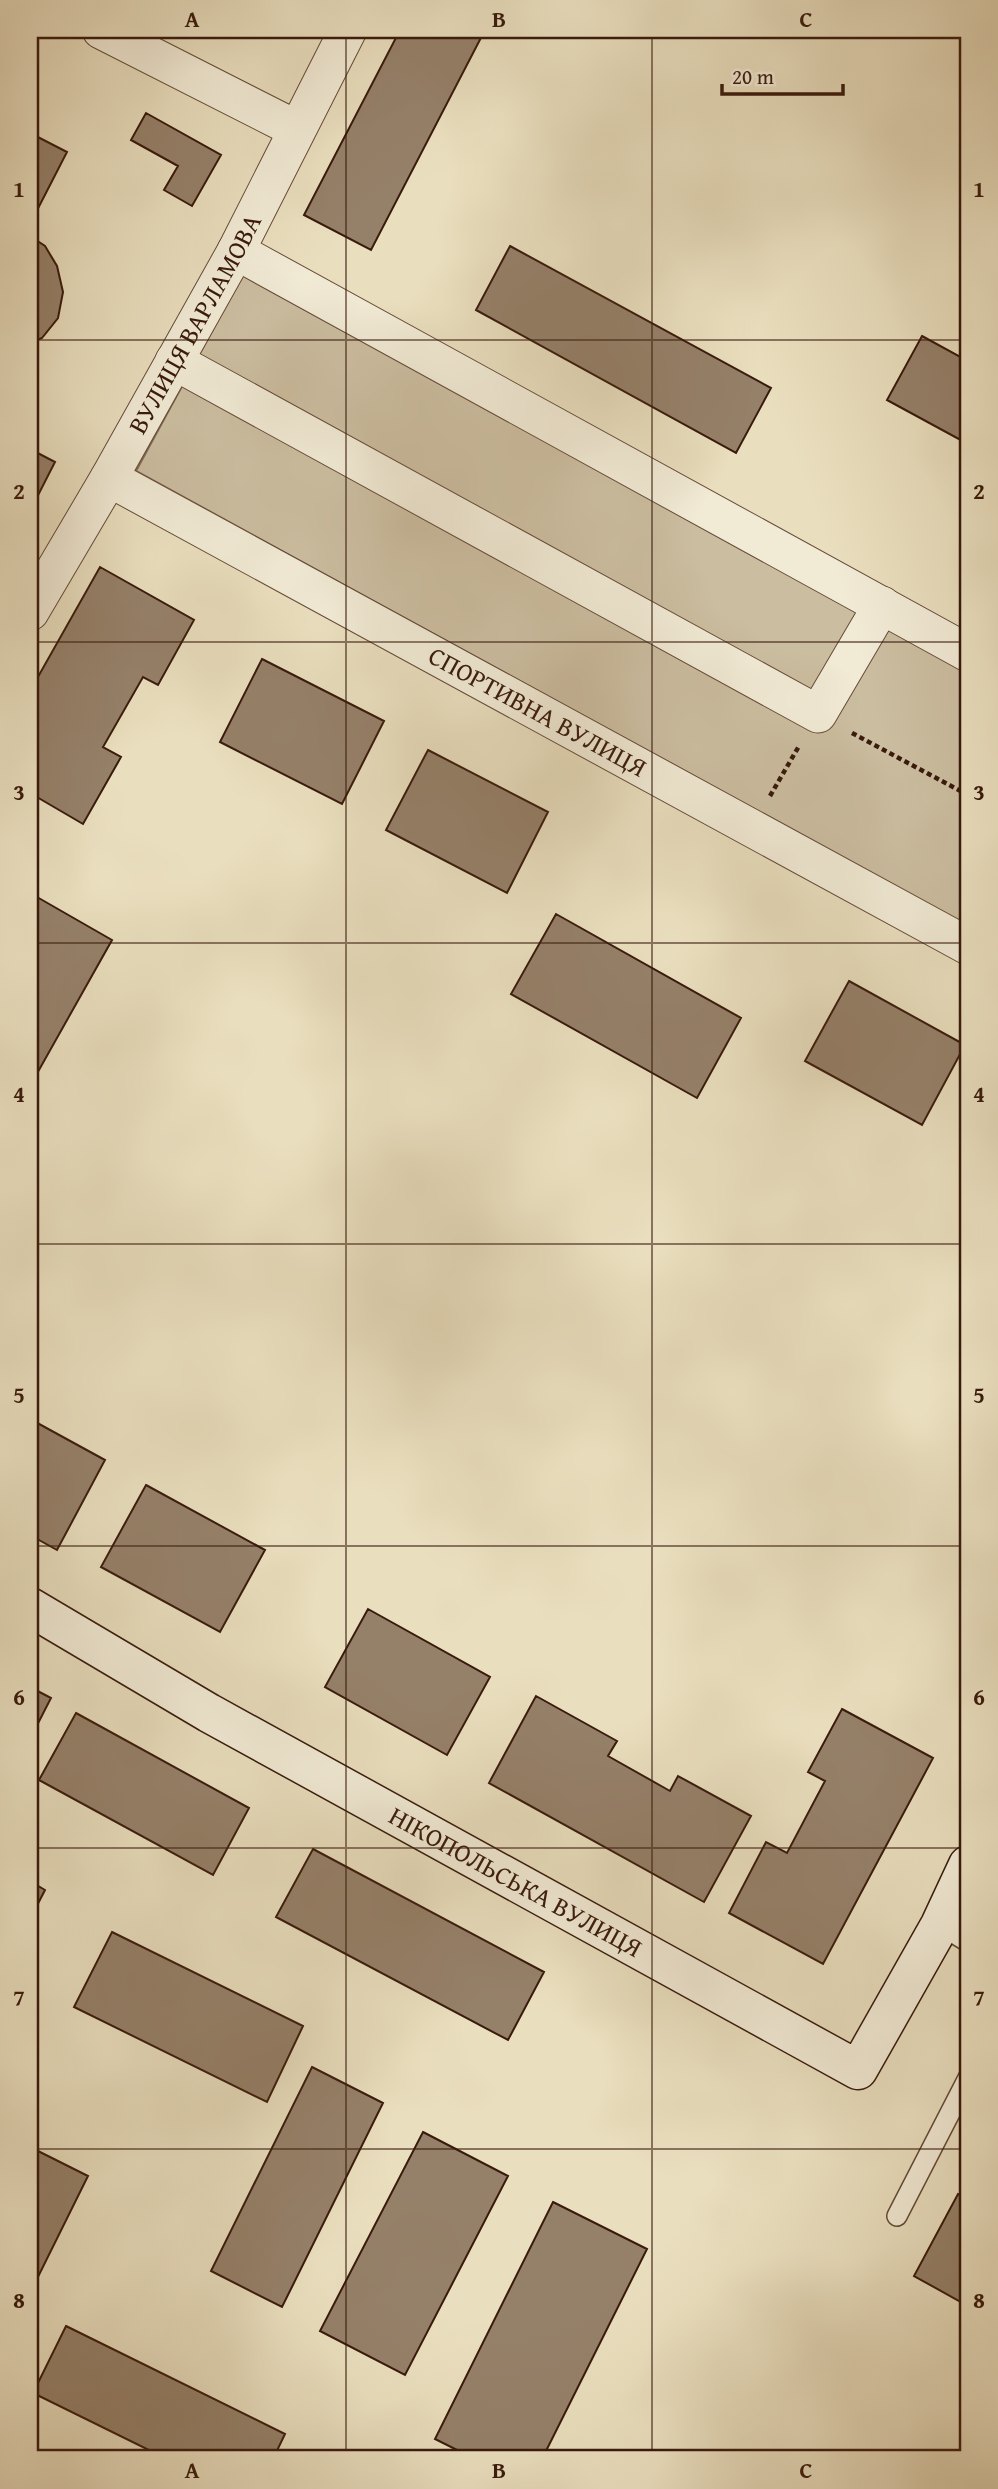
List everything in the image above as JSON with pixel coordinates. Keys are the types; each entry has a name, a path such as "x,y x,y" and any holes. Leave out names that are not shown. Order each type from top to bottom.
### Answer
{"street":[{"path":"101,30 296,129"},
{"name":"ВУЛИЦЯ ВАРЛАМОВА","path":"31,608 109,478 236,251 348,30"},
{"path":"236,251 968,653"},
{"path":"174,361 818,714 882,605"},
{"name":"СПОРТИВНА ВУЛИЦЯ","path":"109,478 968,946"},
{"name":"НІКОПОЛЬСЬКА ВУЛИЦЯ","path":"30,1607 209,1713 859,2070 954,1933"},
{"path":"954,1933 968,1865"}],"lane":[{"path":"897,2216 968,2078"}],"path":[{"path":"752,828 818,714 968,795"}],"shaded area":[{"path":"245,270 968,673 968,926 136,471"}],"building":[{"path":"400,30 485,30 371,250 304,215"},
{"path":"146,113 221,155 192,206 164,190 178,166 131,140"},
{"path":"30,133 67,152 30,224"},
{"path":"30,236 45,246 57,266 63,292 58,318 42,338 30,343"},
{"path":"510,246 771,388 736,453 476,310"},
{"path":"922,336 968,361 968,444 887,400"},
{"path":"30,449 55,462 30,511"},
{"path":"100,567 194,620 158,685 143,677 103,747 121,757 83,824 30,793 30,691"},
{"path":"262,659 384,721 342,804 220,742"},
{"path":"428,750 548,812 507,893 386,830"},
{"path":"30,893 112,940 30,1086"},
{"path":"556,914 741,1018 697,1098 511,994"},
{"path":"849,981 965,1045 922,1125 805,1061"},
{"path":"30,1419 105,1460 57,1550 30,1535"},
{"path":"146,1485 265,1550 220,1632 101,1567"},
{"path":"368,1609 490,1677 447,1755 325,1687"},
{"path":"30,1687 51,1698 30,1739"},
{"path":"536,1696 617,1741 608,1756 670,1791 678,1776 751,1816 704,1902 489,1783"},
{"path":"842,1709 933,1758 823,1964 729,1913 766,1842 787,1853 825,1781 808,1772"},
{"path":"76,1713 249,1808 213,1875 39,1780"},
{"path":"313,1849 544,1972 508,2040 276,1917"},
{"path":"30,1881 45,1890 30,1919"},
{"path":"112,1932 303,2026 267,2102 74,2007"},
{"path":"312,2067 383,2103 282,2307 211,2271"},
{"path":"423,2132 508,2176 405,2375 320,2331"},
{"path":"30,2147 88,2176 30,2293"},
{"path":"958,2194 968,2199 968,2306 914,2276"},
{"path":"553,2202 647,2249 542,2459 475,2459 435,2439"},
{"path":"66,2326 285,2434 273,2459 167,2459 33,2393"}]}
